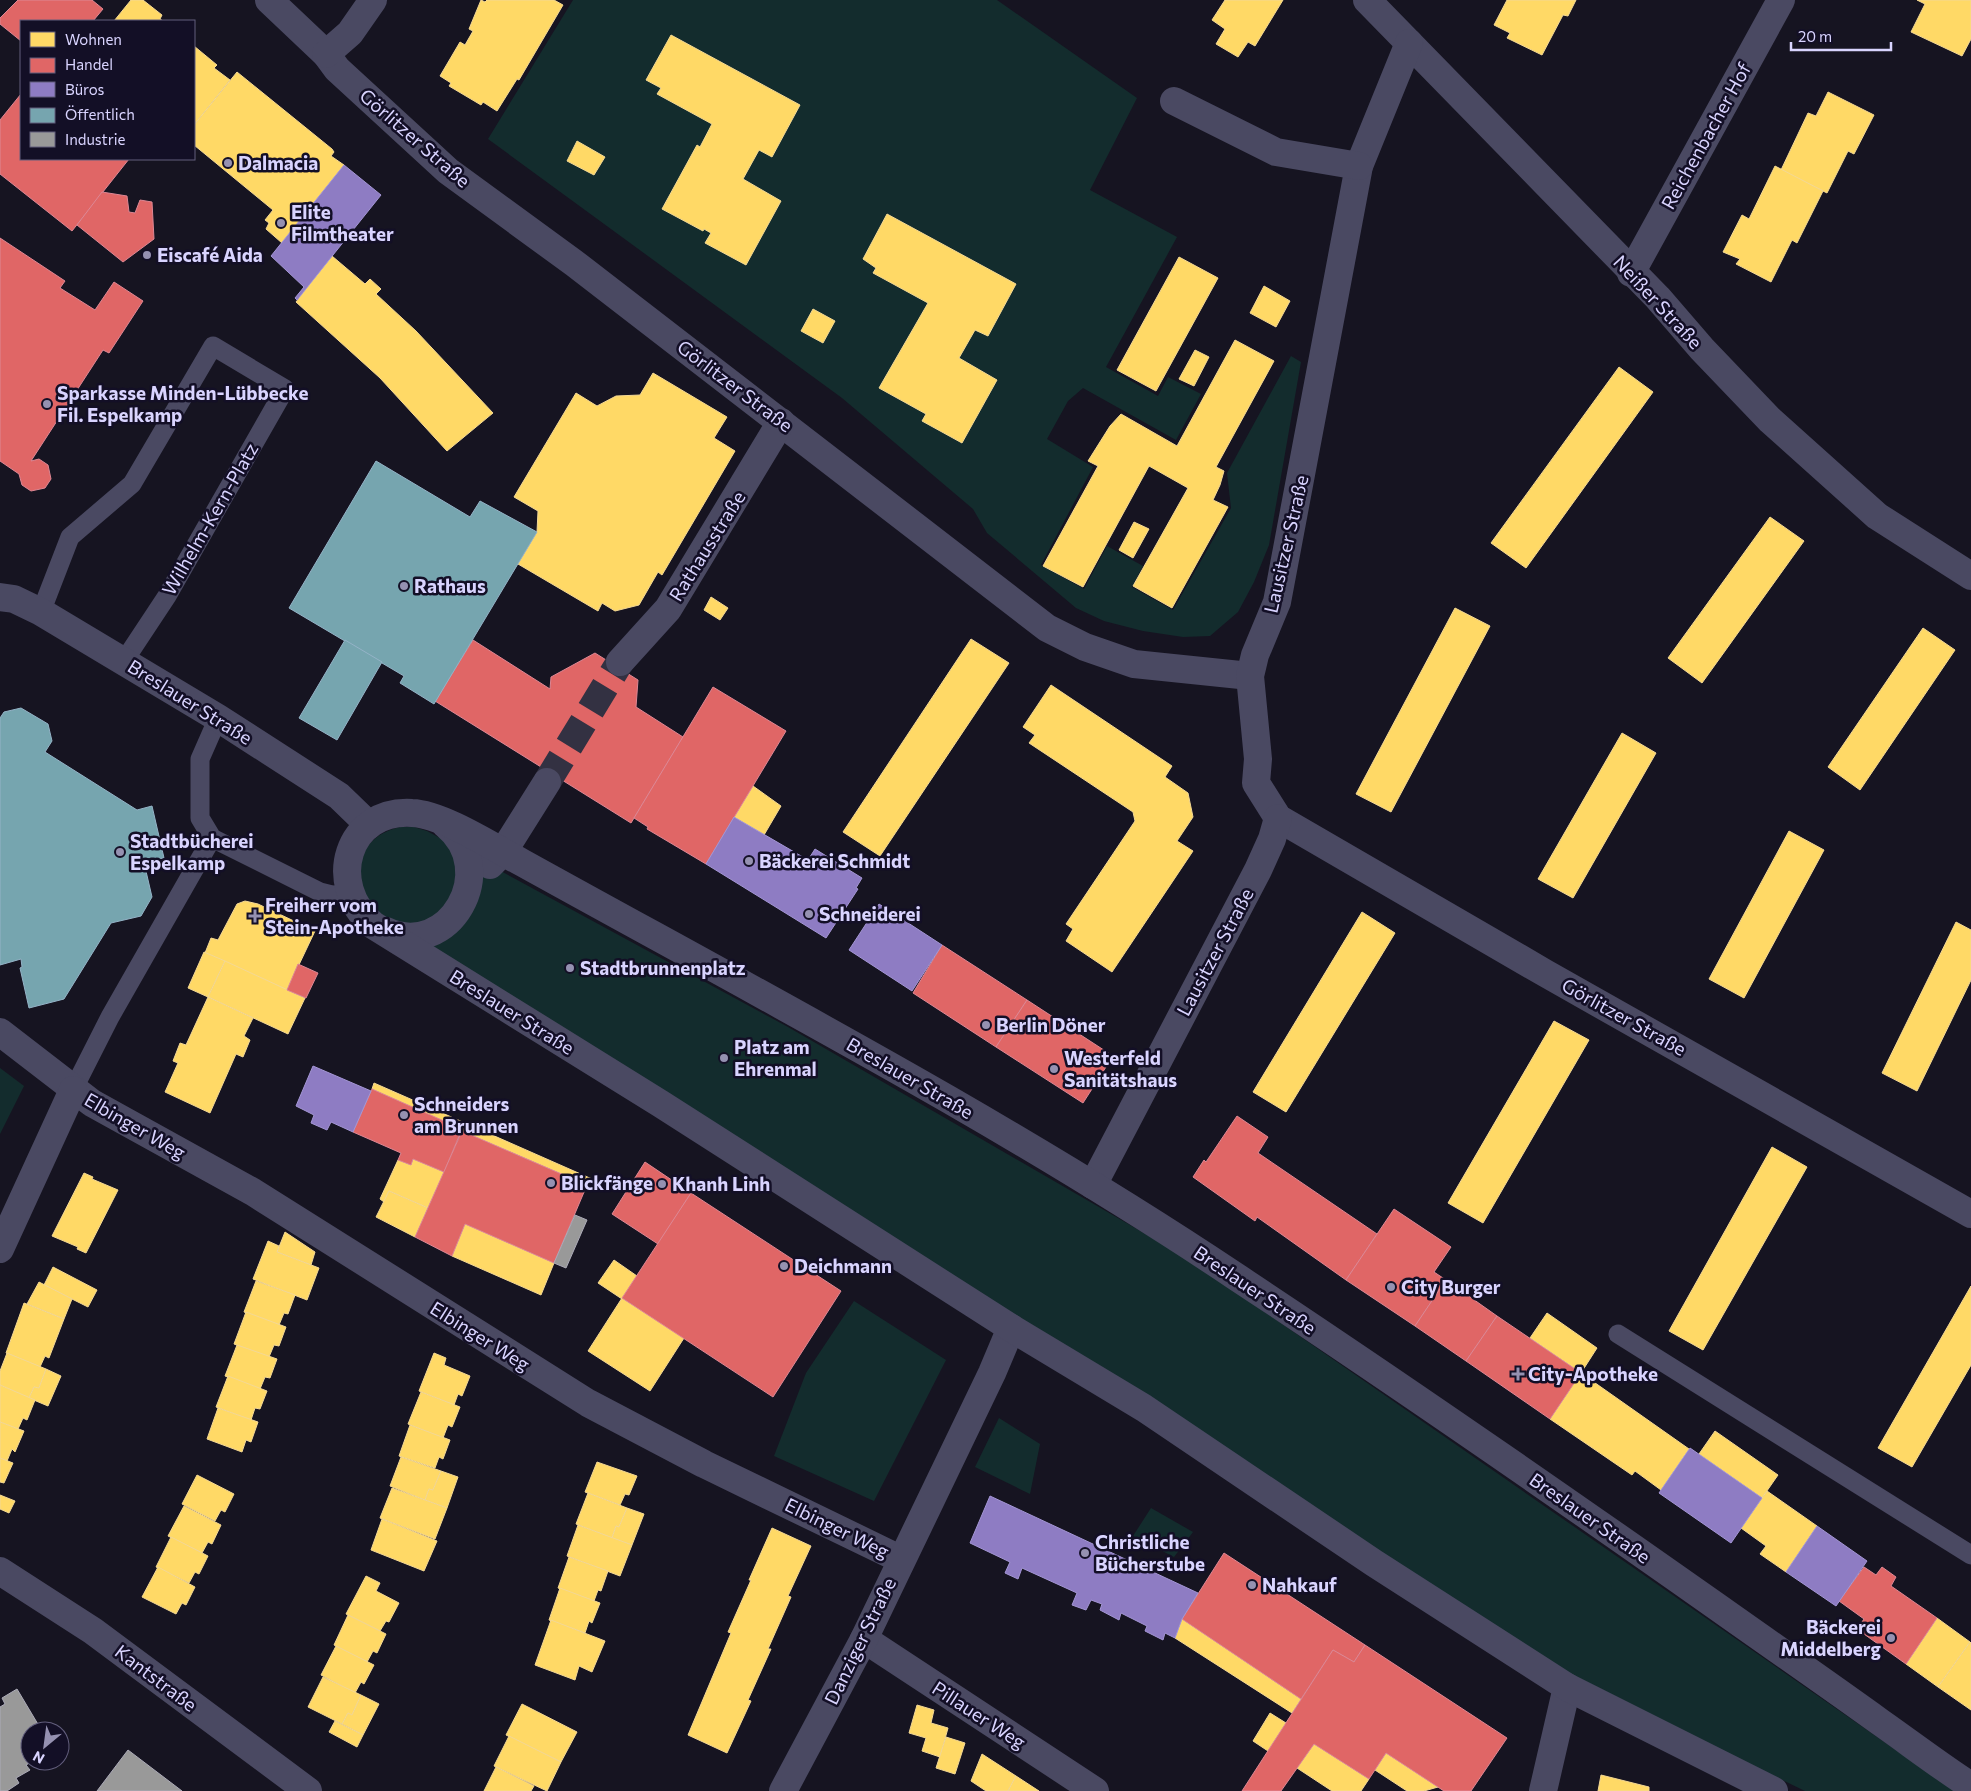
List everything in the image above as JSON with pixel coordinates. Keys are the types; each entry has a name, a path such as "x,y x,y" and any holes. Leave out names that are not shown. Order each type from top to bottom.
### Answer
{"street":[{"name":"Görlitzer Straße","path":"269,0 326,54 337,69 448,171 574,263 1047,628 1084,647 1134,664 1250,676"},
{"path":"326,54 350,33 373,0"},
{"name":"Neißer Straße","path":"1367,0 1631,273 1658,298 1702,349 1770,420 1877,516 1971,576"},
{"name":"Reichenbacher Hof","path":"1631,273 1781,0"},
{"name":"Lausitzer Straße","path":"1093,1185 1258,870 1272,839 1278,818 1256,783 1258,759 1250,676 1255,655 1277,602 1359,166 1409,43"},
{"path":"1174,101 1276,152 1359,166"},
{"name":"Rathausstraße","path":"620,662 668,609 781,422"},
{"name":"Breslauer Straße","path":"0,597 14,599 40,612 218,718 339,796 369,825"},
{"path":"503,852 547,782"},
{"name":"Breslauer Straße","path":"1774,1791 1568,1687 1374,1563 1144,1408 1011,1328 661,1104 373,925 355,906 346,875 348,857 356,840 369,825 385,816 404,812 422,814 440,820 503,852 789,1008 1093,1185 1232,1274 1537,1480 1971,1786"},
{"name":"Görlitzer Straße","path":"1278,818 1537,968 1971,1214"},
{"name":"Breslauer Straße","path":"440,820 455,832 465,848 470,867 469,886"},
{"name":"Breslauer Straße","path":"373,925 392,934 412,936 432,931 449,920 458,910 469,886 503,852"},
{"name":"Elbinger Weg","path":"0,1032 92,1103 253,1192 588,1404 704,1464 900,1559"},
{"path":"0,1249 73,1090"},
{"name":"Danziger Straße","path":"783,1791 864,1639 900,1559 992,1372 1011,1328"},
{"name":"Kantstraße","path":"0,1571 93,1631 308,1791"},
{"name":"Pillauer Weg","path":"864,1639 1095,1791"},
{"path":"1542,1791 1568,1687"}],"lane":[{"name":"Wilhelm-Kern-Platz","path":"40,612 70,537 132,484 213,346 285,389 167,596 124,661"},
{"path":"218,718 204,747 199,773 200,818 212,838 320,892 332,895 350,894"},
{"path":"73,1090 110,1017 212,838"},
{"path":"1618,1334 1971,1555"}],"green space":[{"path":"573,0 997,0 1137,98 1090,190 1177,237 1106,367 1158,396 1168,377 1201,394 1176,440 1083,388 1068,401 1047,439 1093,467 1041,565 1084,589 1107,546 1143,566 1132,587 1173,610 1231,508 1227,473 1291,356 1301,362 1269,545 1254,582 1238,612 1210,636 1183,637 1143,631 1104,621 1076,608 987,533 973,509 842,398 488,139"},
{"path":"400,827 414,827 427,831 788,1027 1187,1258 1955,1791 1805,1791 1587,1685 380,914 362,893 360,888 360,865 370,843 383,833"},
{"path":"0,1068 24,1086 0,1134"},
{"path":"854,1301 946,1360 874,1501 774,1456 806,1373"},
{"path":"999,1418 1040,1444 1030,1494 975,1467"},
{"path":"1151,1508 1193,1532 1174,1557 1133,1536"}],"building: Wohnen":[{"path":"131,0 143,0 162,15 160,19 162,20 115,20"},
{"path":"481,0 485,2 487,0 554,0 563,5 519,80 517,79 497,111 483,102 481,105 449,86 451,83 440,76 460,42 465,45 473,31 469,29"},
{"path":"1225,0 1283,0 1255,46 1248,42 1238,57 1216,44 1225,29 1212,20"},
{"path":"1507,0 1576,0 1568,16 1563,15 1542,55 1507,38 1510,33 1494,25"},
{"path":"1917,0 1971,0 1971,39 1962,56 1911,32 1925,4"},
{"path":"671,35 800,105 772,157 759,150 743,179 781,201 746,265 705,243 711,233 704,229 703,231 662,209 697,145 700,147 712,124 657,94 661,88 646,80"},
{"path":"195,47 217,65 214,68 230,80 195,124"},
{"path":"237,72 332,149 334,152 331,156 344,165 282,243 266,229 269,223 265,220 273,210 195,146 195,124"},
{"path":"1828,92 1874,115 1854,154 1848,151 1827,193 1781,170 1808,113 1816,116"},
{"path":"577,141 605,157 594,175 567,161"},
{"path":"1775,166 1823,191 1797,243 1792,240 1771,282 1736,264 1740,259 1723,252 1742,215 1749,219"},
{"path":"887,214 1016,284 988,336 975,330 959,358 997,380 962,443 922,421 926,414 879,388 928,303 873,273 876,268 863,259"},
{"path":"332,256 365,284 370,279 381,289 376,294 416,331 493,413 447,451 380,378 296,302"},
{"path":"1179,257 1218,278 1156,391 1117,370"},
{"path":"1264,286 1290,301 1276,327 1250,313"},
{"path":"813,309 835,321 823,343 801,331"},
{"path":"1235,340 1274,361 1216,467 1224,471 1213,500 1228,507 1172,608 1133,586 1188,488 1149,466 1083,587 1043,566 1098,466 1088,461 1110,426 1121,414 1177,446"},
{"path":"1195,350 1209,357 1194,386 1179,379"},
{"path":"1619,367 1653,392 1526,568 1491,543"},
{"path":"653,373 727,417 714,438 735,451 662,575 658,572 639,605 615,611 602,603 598,611 518,564 537,532 538,511 514,497 576,393 597,406 616,396 640,395"},
{"path":"1770,517 1804,541 1702,683 1668,658"},
{"path":"1134,522 1149,529 1133,558 1119,550"},
{"path":"711,597 728,608 720,620 704,610"},
{"path":"1455,608 1490,626 1391,812 1356,794"},
{"path":"1923,628 1955,650 1860,790 1828,767"},
{"path":"971,639 1009,663 880,856 843,832"},
{"path":"1051,685 1172,766 1165,777 1188,793 1193,817 1177,841 1193,851 1112,972 1066,941 1073,929 1066,924 1135,821 1133,812 1029,743 1035,735 1023,727"},
{"path":"1622,733 1656,753 1573,898 1538,879"},
{"path":"753,786 781,806 764,835 734,817"},
{"path":"1789,831 1824,850 1744,998 1709,979"},
{"path":"245,901 258,904 315,931 287,990 205,953 211,938 218,940 237,904"},
{"path":"1362,912 1395,933 1286,1112 1253,1092"},
{"path":"1956,922 1971,930 1971,980 1917,1091 1882,1073"},
{"path":"204,952 225,961 208,997 188,988"},
{"path":"225,961 305,998 288,1034 208,997"},
{"path":"208,997 253,1018 244,1036 250,1040 243,1057 236,1054 210,1113 165,1092 178,1063 173,1061 180,1043 186,1045"},
{"path":"1554,1021 1589,1040 1483,1223 1448,1203"},
{"path":"374,1083 592,1179 587,1185 462,1131 372,1089"},
{"path":"1772,1147 1807,1167 1703,1350 1669,1331"},
{"path":"413,1159 444,1172 428,1208 389,1191 384,1202 380,1199 398,1160 411,1165"},
{"path":"84,1173 93,1177 92,1179 118,1190 86,1253 77,1249 78,1247 52,1236"},
{"path":"389,1191 428,1208 415,1237 376,1217"},
{"path":"465,1224 554,1263 541,1295 452,1256"},
{"path":"285,1232 315,1252 311,1265 277,1252"},
{"path":"268,1241 279,1246 277,1252 319,1268 307,1300 253,1279"},
{"path":"614,1260 637,1276 622,1299 598,1283"},
{"path":"53,1267 97,1290 88,1307 44,1285"},
{"path":"256,1281 295,1295 288,1314 284,1313 279,1325 244,1312"},
{"path":"39,1282 72,1299 64,1319 27,1304"},
{"path":"1971,1286 1971,1365 1912,1467 1878,1448"},
{"path":"622,1298 684,1338 650,1391 588,1351"},
{"path":"24,1303 64,1319 49,1358 45,1356 40,1367 6,1353"},
{"path":"246,1312 286,1327 279,1346 274,1345 269,1357 234,1344"},
{"path":"1547,1313 1597,1348 1581,1373 1530,1338"},
{"path":"237,1345 277,1359 270,1378 265,1377 260,1389 225,1376"},
{"path":"7,1353 46,1369 39,1388 34,1387 29,1398 0,1385 0,1371"},
{"path":"434,1353 446,1358 444,1365 470,1376 462,1396 458,1394 454,1405 419,1391"},
{"path":"46,1369 61,1376 48,1406 29,1398 34,1387 39,1388"},
{"path":"1581,1373 1689,1449 1661,1490 1635,1471 1632,1475 1550,1419"},
{"path":"228,1376 267,1391 260,1409 255,1408 251,1420 216,1407"},
{"path":"0,1385 35,1400 27,1420 23,1418 18,1429 0,1422"},
{"path":"421,1392 460,1407 452,1427 448,1425 443,1438 408,1424"},
{"path":"218,1408 258,1422 251,1442 246,1440 242,1452 207,1439"},
{"path":"0,1422 24,1431 15,1452 12,1449 7,1461 0,1458"},
{"path":"410,1425 450,1440 443,1459 439,1457 435,1468 399,1456"},
{"path":"1715,1431 1778,1475 1762,1498 1699,1454"},
{"path":"401,1457 441,1471 433,1490 429,1489 425,1500 390,1486"},
{"path":"0,1458 13,1463 4,1483 0,1482"},
{"path":"597,1462 637,1476 629,1495 625,1494 620,1505 585,1492"},
{"path":"441,1471 458,1477 447,1508 425,1500 429,1489 433,1490"},
{"path":"197,1475 234,1494 225,1512 221,1510 215,1521 182,1504"},
{"path":"392,1488 447,1508 435,1539 380,1518"},
{"path":"1767,1491 1817,1526 1786,1572 1760,1554 1766,1546 1741,1528"},
{"path":"588,1493 627,1508 619,1527 616,1526 612,1538 576,1524"},
{"path":"0,1495 15,1501 9,1513 0,1509"},
{"path":"184,1506 221,1525 212,1544 208,1542 202,1553 168,1536"},
{"path":"627,1508 644,1514 632,1545 612,1538 616,1526 619,1527"},
{"path":"382,1519 437,1541 424,1571 371,1550"},
{"path":"578,1525 632,1545 620,1576 567,1556"},
{"path":"772,1528 811,1546 788,1596 791,1597 768,1649 771,1649 748,1700 751,1701 727,1753 688,1735 731,1633 728,1632 751,1580 749,1580"},
{"path":"171,1537 208,1556 199,1574 195,1572 189,1583 156,1567"},
{"path":"569,1557 608,1571 601,1591 598,1590 594,1601 558,1588"},
{"path":"158,1567 195,1587 186,1605 182,1603 176,1614 142,1597"},
{"path":"366,1576 380,1583 376,1591 399,1603 389,1622 386,1621 380,1631 346,1614"},
{"path":"560,1588 600,1603 592,1623 589,1621 585,1633 549,1620"},
{"path":"348,1615 386,1634 377,1653 373,1651 367,1662 334,1645"},
{"path":"1937,1618 1970,1642 1938,1687 1906,1664"},
{"path":"1182,1619 1301,1699 1292,1713 1175,1638"},
{"path":"551,1620 605,1641 592,1672 579,1666 575,1680 535,1665"},
{"path":"1971,1643 1971,1710 1938,1687"},
{"path":"336,1646 374,1665 364,1684 361,1682 355,1693 321,1675"},
{"path":"323,1677 361,1695 352,1715 348,1713 342,1724 308,1707"},
{"path":"361,1695 379,1704 363,1735 342,1724 348,1713 352,1715"},
{"path":"522,1704 577,1732 561,1762 506,1735"},
{"path":"917,1705 934,1710 931,1723 948,1728 940,1757 922,1751 926,1738 909,1733"},
{"path":"1270,1713 1286,1723 1268,1751 1253,1741"},
{"path":"335,1721 363,1735 357,1747 329,1732"},
{"path":"509,1736 561,1762 547,1791 494,1766"},
{"path":"946,1737 965,1743 955,1774 936,1768"},
{"path":"1314,1744 1369,1779 1361,1791 1332,1791 1297,1768"},
{"path":"1386,1753 1438,1787 1424,1791 1407,1791 1375,1770"},
{"path":"982,1754 1016,1776 1008,1791 986,1791 971,1781"},
{"path":"496,1767 534,1786 531,1791 484,1791"},
{"path":"1601,1775 1649,1787 1649,1791 1598,1791"},
{"path":"1016,1776 1039,1791 1008,1791"}],"building: Handel":[{"path":"18,0 92,0 103,9 94,20 20,20 20,40 0,24 0,18"},
{"path":"20,95 20,160 128,160 72,231 0,174 0,120"},
{"path":"102,192 127,196 129,212 135,213 140,200 152,202 154,239 123,262 77,225"},
{"path":"0,238 65,281 60,288 95,310 114,282 143,301 109,353 103,350 31,461 39,459 48,465 51,479 45,488 31,491 22,485 19,474 0,461"},
{"path":"473,640 550,689 551,677 595,653 638,680 636,707 683,737 631,823 435,701"},
{"path":"713,687 786,731 706,864 647,829 648,827 634,818"},
{"path":"942,945 1027,1000 996,1047 913,993"},
{"path":"298,964 318,973 306,998 287,990"},
{"path":"1027,1000 1113,1056 1083,1103 996,1047"},
{"path":"372,1089 462,1129 444,1172 413,1159 411,1165 398,1160 401,1153 353,1132"},
{"path":"1237,1116 1268,1137 1258,1153 1377,1234 1346,1280 1257,1217 1255,1221 1193,1177 1204,1160 1206,1162"},
{"path":"462,1131 587,1185 554,1263 465,1224 452,1256 415,1237"},
{"path":"645,1162 691,1193 658,1244 612,1214"},
{"path":"691,1193 841,1291 773,1397 622,1298"},
{"path":"1394,1209 1451,1247 1434,1272 1446,1280 1415,1326 1346,1280"},
{"path":"1446,1280 1497,1316 1466,1361 1415,1326"},
{"path":"1497,1316 1581,1373 1550,1419 1466,1361"},
{"path":"1224,1553 1365,1645 1354,1662 1333,1650 1301,1699 1182,1619"},
{"path":"1864,1567 1876,1575 1882,1567 1896,1577 1891,1586 1937,1618 1906,1664 1857,1629 1864,1619 1839,1601"},
{"path":"1365,1645 1507,1738 1471,1791 1444,1791 1386,1753 1369,1779 1314,1744 1281,1791 1242,1791 1333,1650 1354,1662"}],"building: Büros":[{"path":"344,165 381,195 297,300 295,298 304,287 271,256"},
{"path":"734,817 808,860 815,849 862,878 856,888 858,889 826,938 706,864"},
{"path":"879,904 942,945 912,991 849,950"},
{"path":"313,1066 371,1091 353,1132 331,1122 327,1130 311,1123 314,1115 296,1106"},
{"path":"1690,1448 1762,1498 1731,1543 1659,1493"},
{"path":"990,1496 1198,1593 1182,1619 1175,1638 1165,1633 1163,1640 1145,1631 1147,1626 1121,1613 1119,1620 1100,1610 1102,1604 1091,1600 1086,1610 1072,1605 1077,1593 1022,1568 1018,1579 1005,1573 1010,1562 970,1543"},
{"path":"1817,1526 1867,1561 1836,1606 1786,1572"}],"building: Öffentlich":[{"name":"Rathaus","path":"376,461 470,517 480,501 537,532 434,704 400,683 404,676 289,608"},
{"path":"345,640 382,662 337,740 299,718"},
{"path":"21,708 48,724 52,741 45,752 137,810 152,806 164,858 149,860 145,867 152,897 141,916 111,923 64,999 29,1008 20,968 22,967 21,959 0,965 0,718 4,712"}],"building: Industrie":[{"path":"575,1215 587,1220 566,1268 554,1263"},
{"path":"17,1689 36,1721 20,1721 20,1771 28,1771 16,1778 19,1783 7,1791 0,1791 0,1707 5,1704 2,1698"},
{"path":"128,1750 182,1791 97,1791"}],"tunnel":[{"path":"547,782 620,662"}],"place":[{"name":"Dalmacia","path":"228,163"},
{"name":"Elite Filmtheater","path":"281,223"},
{"name":"Eiscafé Aida","path":"147,255"},
{"name":"Sparkasse Minden-Lübbecke Fil. Espelkamp","path":"47,404"},
{"name":"Rathaus","path":"404,586"},
{"name":"Stadtbücherei Espelkamp","path":"120,852"},
{"name":"Bäckerei Schmidt","path":"749,861"},
{"name":"Schneiderei","path":"809,914"},
{"name":"Freiherr vom Stein-Apotheke","path":"255,916"},
{"name":"Stadtbrunnenplatz","path":"570,968"},
{"name":"Berlin Döner","path":"986,1025"},
{"name":"Platz am Ehrenmal","path":"724,1058"},
{"name":"Westerfeld Sanitätshaus","path":"1054,1069"},
{"name":"Schneiders am Brunnen","path":"404,1115"},
{"name":"Blickfänge","path":"551,1183"},
{"name":"Khanh Linh","path":"662,1184"},
{"name":"Deichmann","path":"784,1266"},
{"name":"City Burger","path":"1391,1287"},
{"name":"City-Apotheke","path":"1518,1374"},
{"name":"Christliche Bücherstube","path":"1085,1553"},
{"name":"Nahkauf","path":"1252,1585"},
{"name":"Bäckerei Middelberg","path":"1891,1638"}]}
